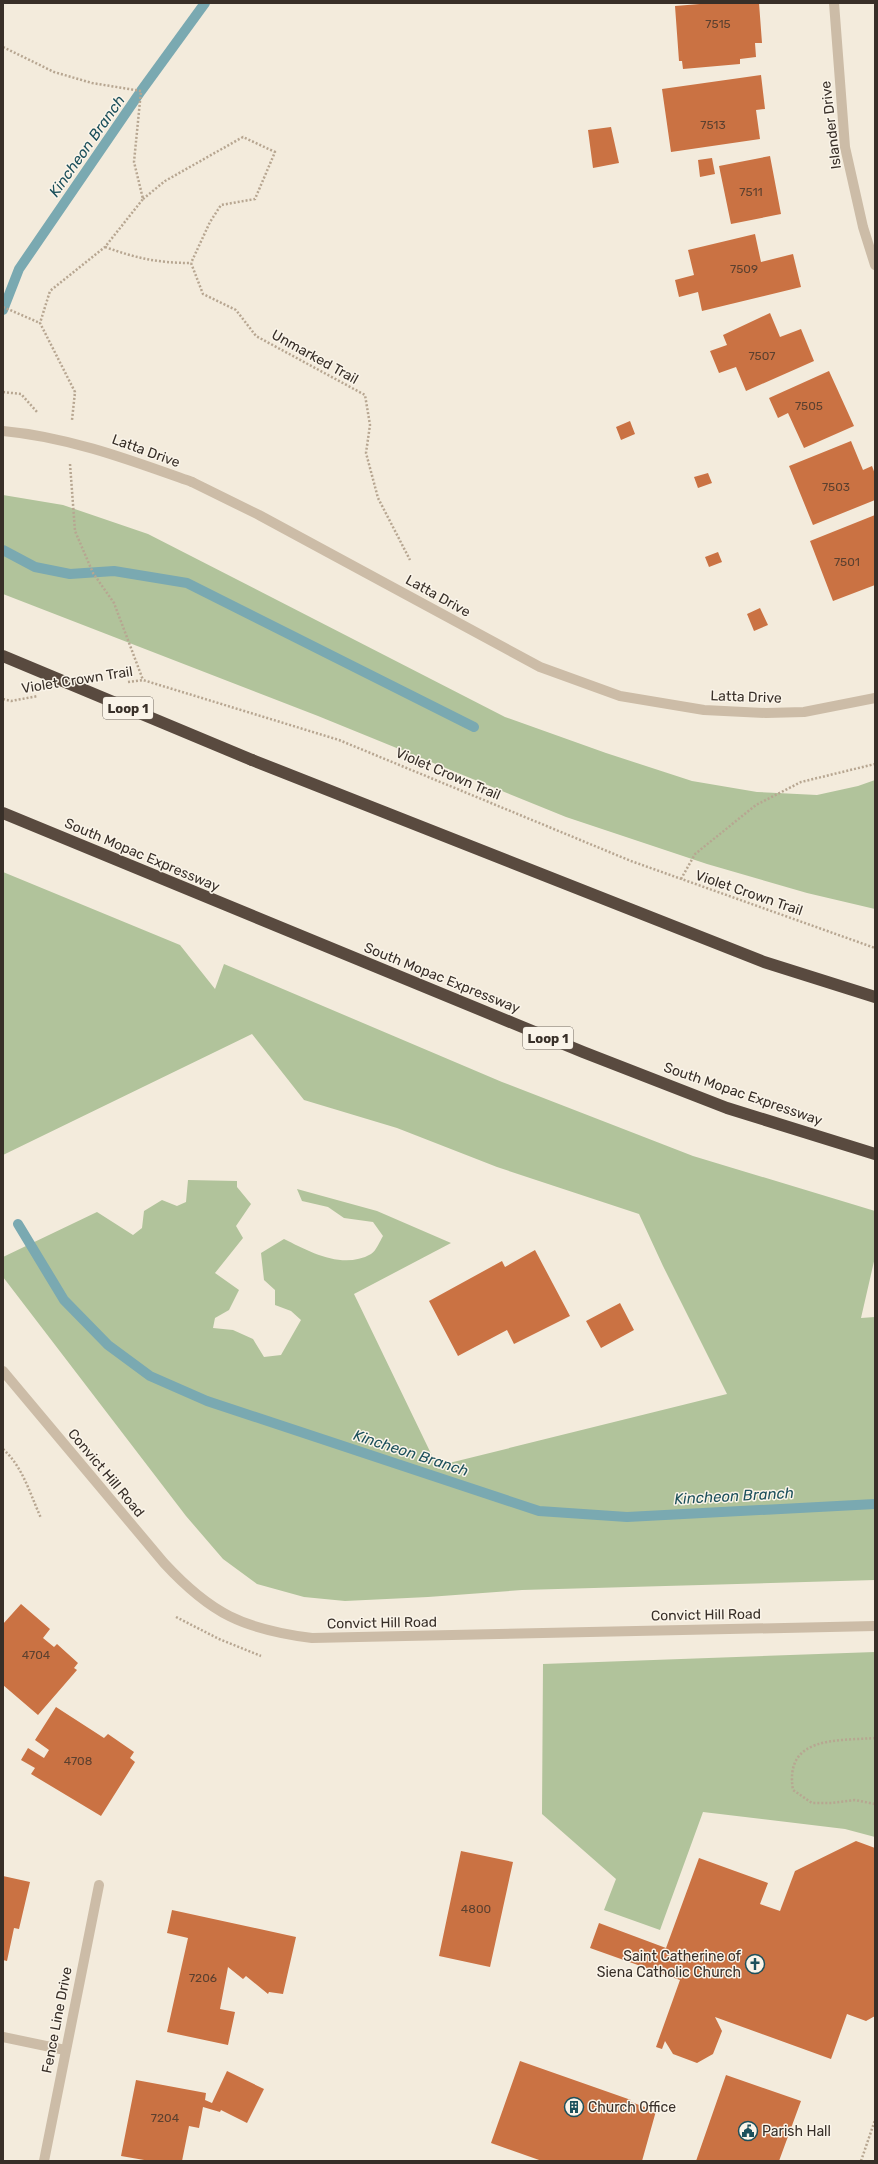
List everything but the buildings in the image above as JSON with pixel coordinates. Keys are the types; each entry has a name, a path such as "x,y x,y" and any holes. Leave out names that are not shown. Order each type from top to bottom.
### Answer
{"highway":[{"name":"Loop 1","path":"3,656 252,760 764,962 875,997"},
{"name":"South Mopac Expressway","path":"3,813 583,1052 727,1108 875,1154"}],"street":[{"name":"Islander Drive","path":"834,3 845,147 863,227 875,264"},
{"name":"Latta Drive","path":"3,431 48,436 100,449 192,482 259,515 540,667 620,696 704,710 766,713 804,712 875,698"},
{"name":"Convict Hill Road","path":"3,1371 159,1557 187,1588 215,1608 255,1627 278,1634 312,1638 875,1626"},
{"name":"Fence Line Drive","path":"44,2161 99,1885"},
{"path":"3,2037 65,2050"}],"path":[{"path":"3,47 54,72 92,83 141,91 134,162 143,199"},
{"path":"40,323 50,291 105,247 143,199 165,181 243,137 275,152 255,199 221,205 210,222 191,263 162,263 132,257 105,247"},
{"name":"Unmarked Trail","path":"191,263 203,294 236,310 256,336 365,395 370,425 366,453 378,498 410,560"},
{"path":"3,307 40,323 75,392 71,423"},
{"path":"71,485 75,531 93,573 114,603 143,680"},
{"name":"Violet Crown Trail","path":"127,682 143,680 339,740 631,861 875,948"},
{"name":"Violet Crown Trail","path":"3,699 11,701 42,696"},
{"path":"681,879 695,854 756,805 800,782 875,764"},
{"path":"3,1449 12,1457 18,1467 41,1518"},
{"path":"875,1738 825,1742 807,1747 794,1761 790,1776 793,1790 812,1803 832,1803 855,1800 875,1804"},
{"path":"861,2161 875,2120"}],"green space":[{"path":"3,495 63,505 148,534 505,717 606,753 692,781 757,792 817,795 858,786 875,780 875,909 807,893 707,864 566,817 318,716 3,594"},
{"path":"3,872 180,945 215,989 224,964 502,1082 693,1156 875,1211 875,1257 861,1318 875,1317 875,1580 522,1590 345,1601 304,1597 257,1584 223,1559 186,1516 3,1277 3,1257 97,1212 133,1235 142,1228 144,1211 162,1200 177,1206 186,1202 188,1180 237,1181 237,1187 251,1204 236,1226 243,1238 215,1273 239,1290 229,1310 215,1318 213,1328 233,1330 253,1339 264,1357 281,1355 301,1320 291,1311 275,1305 275,1290 264,1280 261,1253 284,1239 316,1254 338,1260 349,1260 373,1253 383,1236 373,1222 344,1218 328,1207 302,1201 297,1189 377,1211 451,1243 354,1294 437,1466 727,1394 663,1266 639,1214 497,1167 397,1128 304,1100 252,1034 3,1155"},
{"path":"875,1652 875,1837 845,1829 703,1812 660,1930 604,1910 616,1879 542,1814 543,1664"}],"waterway":[{"name":"Kincheon Branch","path":"3,310 19,269 141,91 205,3"},
{"path":"3,550 35,567 70,574 114,571 187,583 474,727"},
{"name":"Kincheon Branch","path":"18,1224 64,1300 108,1345 150,1376 207,1401 539,1511 627,1517 875,1504"}],"place":[{"name":"Saint Catherine of Siena Catholic Church","path":"755,1964"},
{"name":"Church Office","path":"574,2107"},
{"name":"Parish Hall","path":"748,2131"}]}
